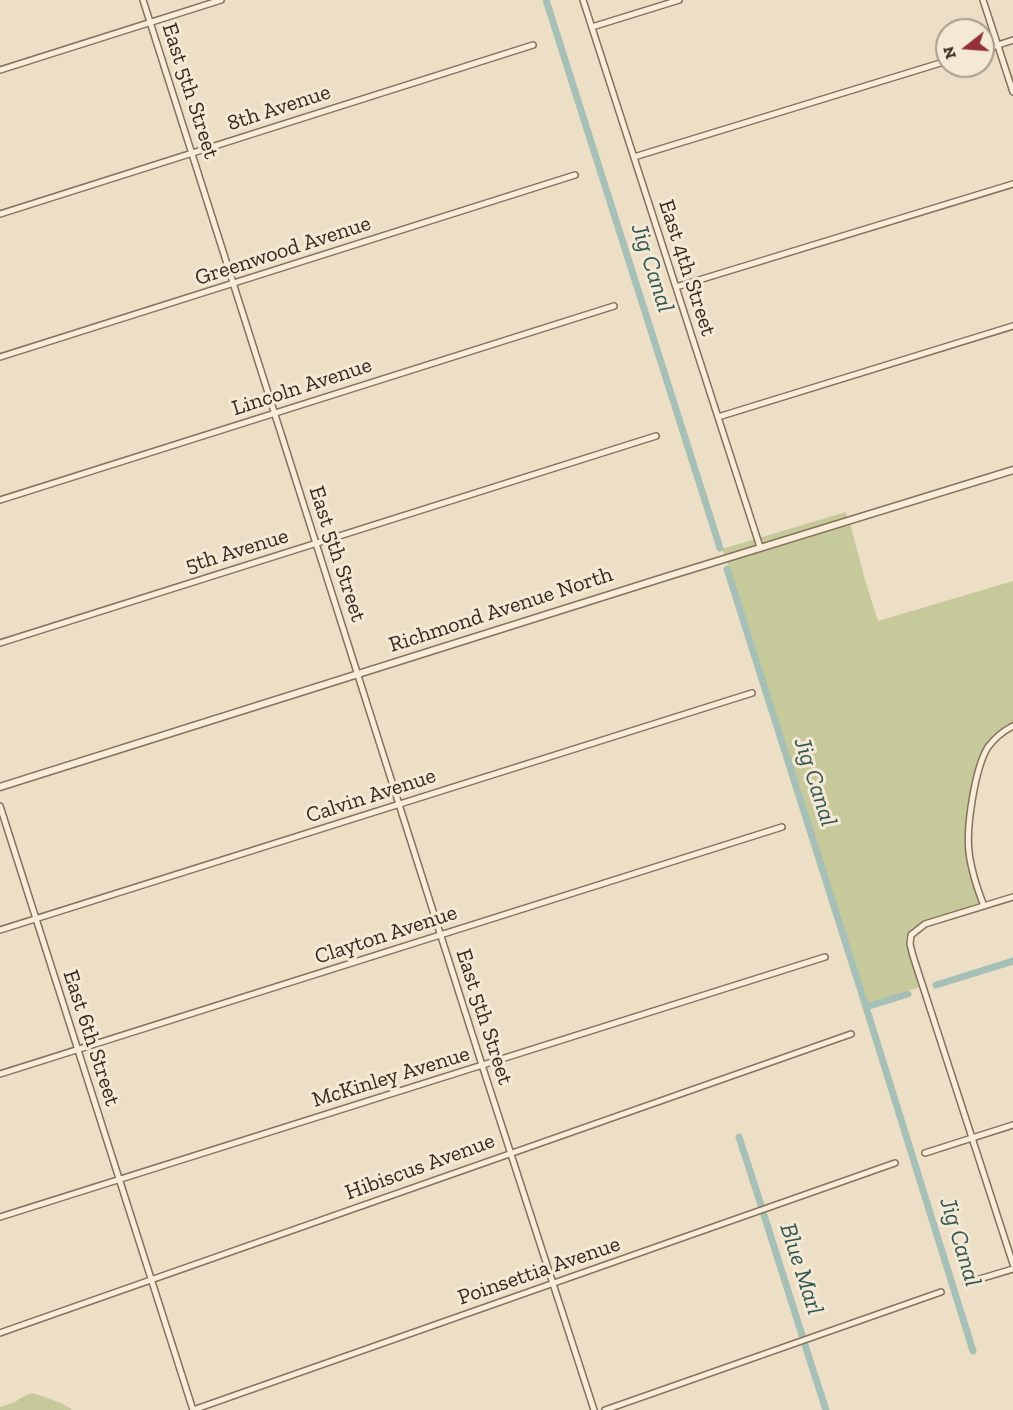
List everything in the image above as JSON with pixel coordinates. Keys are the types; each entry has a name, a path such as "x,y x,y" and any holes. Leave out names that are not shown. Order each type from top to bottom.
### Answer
{"street":[{"name":"East 5th Street","path":"143,0 594,1410"},
{"path":"0,70 221,0"},
{"name":"East 4th Street","path":"583,0 760,547"},
{"path":"592,27 679,0"},
{"path":"983,0 1013,92"},
{"path":"995,46 1013,40"},
{"name":"8th Avenue","path":"0,214 533,45"},
{"path":"634,157 935,65"},
{"name":"Greenwood Avenue","path":"0,357 575,175"},
{"path":"676,287 1013,184"},
{"name":"Lincoln Avenue","path":"0,500 614,306"},
{"path":"718,417 1013,327"},
{"name":"5th Avenue","path":"0,643 656,436"},
{"name":"Richmond Avenue North","path":"0,787 760,547 1013,470"},
{"name":"Calvin Avenue","path":"0,930 752,693"},
{"path":"984,906 971,865 968,844 970,815 983,757 995,738 1013,726"},
{"name":"East 6th Street","path":"0,806 193,1410"},
{"name":"Clayton Avenue","path":"0,1074 782,827"},
{"path":"1013,897 925,924 911,935 910,944 1013,1264"},
{"name":"McKinley Avenue","path":"0,1217 825,957"},
{"name":"Hibiscus Avenue","path":"0,1333 851,1034"},
{"path":"925,1153 1013,1125"},
{"name":"Poinsettia Avenue","path":"193,1410 895,1163"},
{"path":"966,1283 1013,1269"},
{"path":"605,1410 941,1292"}],"green space":[{"path":"846,512 847,517 724,555 722,549"},
{"path":"850,523 878,621 1013,581 1013,724 1000,730 983,748 966,821 968,863 979,904 912,928 906,938 907,947 920,987 863,1005 727,561"},
{"path":"31,1393 72,1410 0,1410 0,1407"}],"waterway":[{"name":"Jig Canal","path":"546,0 720,548"},
{"name":"Jig Canal","path":"727,569 866,1007 908,994"},
{"name":"Jig Canal","path":"936,985 1013,961"},
{"name":"Jig Canal","path":"866,1007 973,1351"},
{"name":"Blue Marl","path":"739,1137 761,1205"},
{"name":"Blue Marl","path":"764,1215 802,1335"},
{"name":"Blue Marl","path":"805,1345 826,1410"}]}
